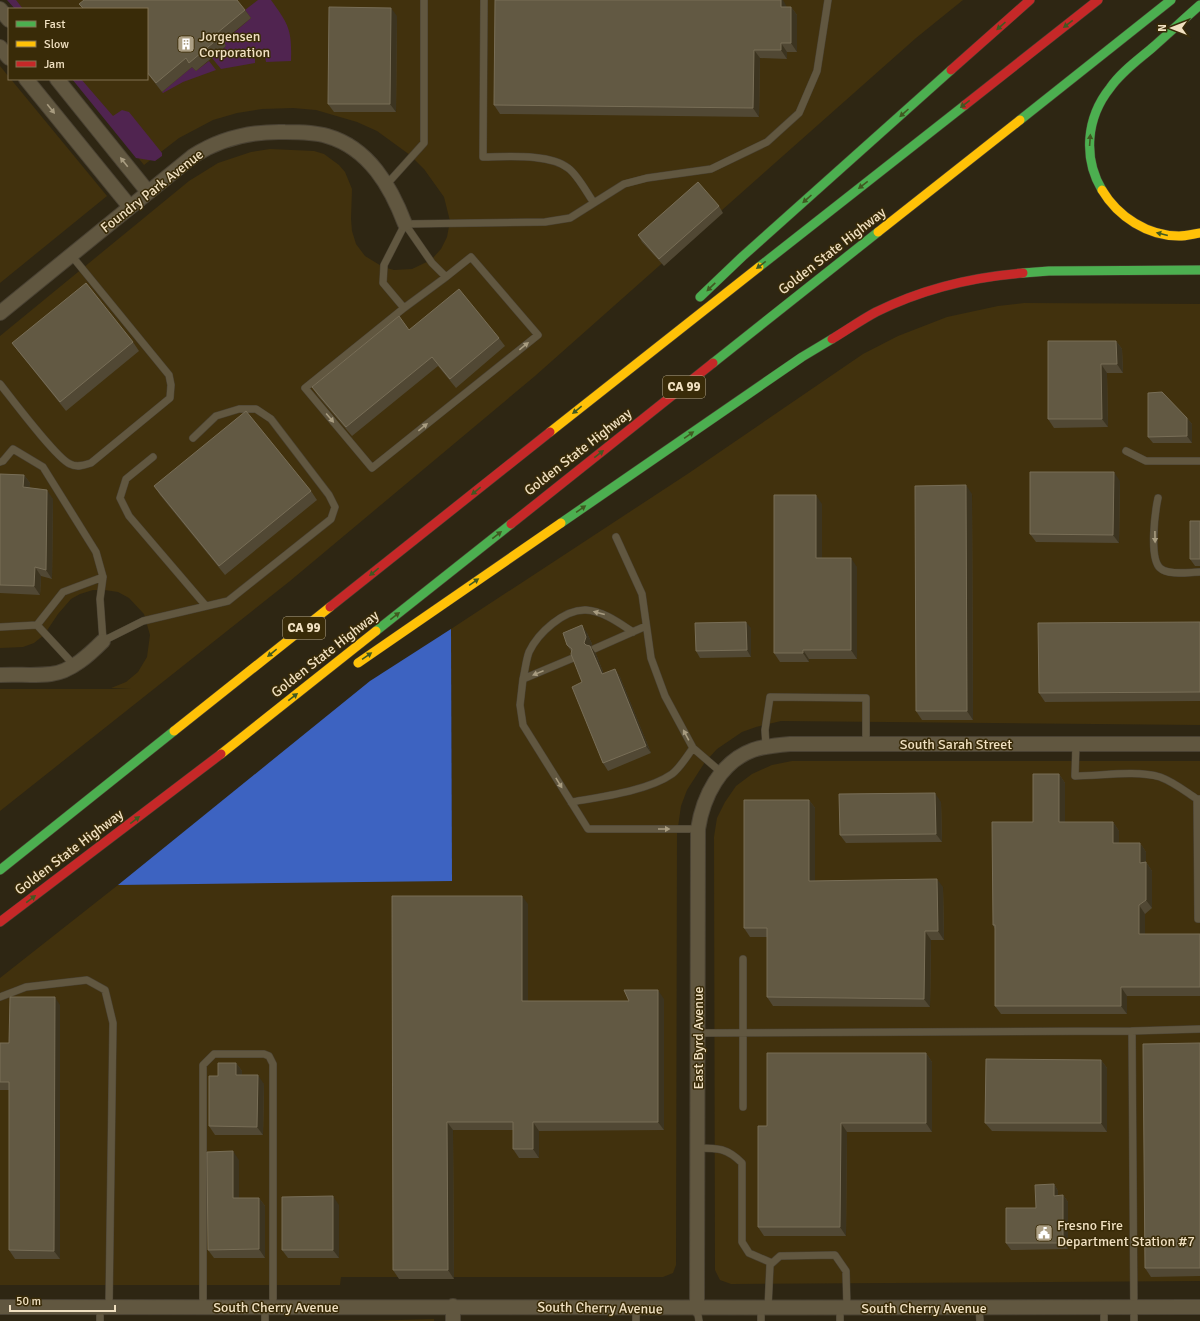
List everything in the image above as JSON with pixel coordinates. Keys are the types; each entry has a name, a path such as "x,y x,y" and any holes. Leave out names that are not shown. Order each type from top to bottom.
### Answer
{"highway":[{"path":"692,304 749,250 1030,0"},
{"name":"Golden State Highway","path":"0,870 608,386 1098,0"},
{"name":"Golden State Highway","path":"0,922 197,773 1171,0"},
{"path":"1200,5 1107,91 1095,114 1089,139 1092,167 1100,187 1103,194 1120,215 1142,228 1166,236 1193,236 1200,234"},
{"path":"348,669 802,357 877,312 910,298 961,281 1010,274 1049,270 1200,270"},
{"path":"608,386 676,321"},
{"path":"197,773 315,692"}],"street":[{"path":"0,9 8,19"},
{"path":"0,47 8,57"},
{"path":"27,80 130,207"},
{"path":"57,80 148,192"},
{"name":"Foundry Park Avenue","path":"0,313 192,156 205,148 236,136 271,131 312,133 328,136 342,142 359,152 375,168 387,184 405,224"},
{"path":"0,675 52,674 74,665 90,654 103,641"},
{"name":"South Sarah Street","path":"722,773 741,757 751,751 766,746 790,744 1200,744"},
{"name":"East Byrd Avenue","path":"698,1315 698,829 701,812 707,796 722,773"},
{"name":"South Cherry Avenue","path":"0,1306 203,1307 268,1312 453,1306 636,1315 842,1312 917,1314 1134,1314 1200,1307"},
{"path":"453,1306 453,1321"}],"lane":[{"path":"387,184 424,143 424,0"},
{"path":"484,0 483,158 540,159 556,161 569,168 594,203"},
{"path":"405,224 545,222 570,218 624,184 647,178 711,169 767,142 799,113 817,71 828,0"},
{"path":"405,224 432,263 446,277"},
{"path":"404,308 383,283 384,266 405,224"},
{"path":"0,384 56,452 70,464 82,466 91,463 170,398 170,375 71,255"},
{"path":"471,257 538,335 372,468 305,388 404,308 471,257"},
{"path":"0,462 4,461 12,449 43,467 96,552 103,577 100,599 103,641 143,621 228,601 331,519 335,507 329,495 271,419 256,409 239,409 216,416 193,438"},
{"path":"1126,451 1146,461 1200,461"},
{"path":"152,457 126,479 120,498 129,516 206,606"},
{"path":"1158,498 1154,517 1155,561 1160,569 1168,572 1200,572"},
{"path":"616,537 642,594 651,658 665,696 693,748 722,773"},
{"path":"0,627 37,625 63,592 103,577"},
{"path":"633,632 607,615 586,610 570,613 554,623 529,652 523,679 520,705 523,725 588,829 698,829"},
{"path":"37,625 74,665"},
{"path":"594,649 646,626"},
{"path":"523,679 573,658"},
{"path":"766,746 765,730 770,697 866,698 866,744"},
{"path":"1076,744 1075,776 1147,774 1173,783 1199,799 1198,919 1200,919"},
{"path":"571,802 616,794 656,783 672,774 693,748"},
{"path":"743,959 743,1107"},
{"path":"0,997 26,987 87,980 105,990 113,1023 104,1307 100,1321"},
{"path":"698,1033 1132,1031 1200,1029"},
{"path":"1132,1031 1134,1314"},
{"path":"203,1307 203,1065 214,1054 264,1054 269,1056 273,1064 268,1312"},
{"path":"698,1148 718,1148 725,1150 732,1153 742,1163 742,1242 748,1253 772,1263"},
{"path":"763,1313 770,1265 780,1256 835,1255 846,1271 842,1312"}],"shaded area":[{"path":"7,0 16,0 22,8 14,8"},
{"path":"9,0 963,0 916,38 535,376 290,581 0,811 0,689 131,689 111,688 126,682 138,672 147,657 150,635 144,614 129,598 118,592 93,590 80,594 71,599 58,614 44,635 34,643 23,647 0,648 0,336 189,181 218,163 251,152 270,149 314,151 324,154 339,165 345,172 352,189 351,219 352,231 356,244 365,256 383,267 394,270 412,269 431,260 441,249 447,237 450,221 444,197 424,169 410,155 377,131 357,122 316,110 293,108 262,109 237,113 213,120 179,138 144,165 75,80 148,80 148,8 15,8"},
{"path":"258,0 271,0 286,22 291,42 291,61 266,62 265,56 255,57 255,63 221,69 212,58 226,46 223,42 251,18 245,10"},
{"path":"209,61 216,70 183,82 163,93 162,92 192,67 196,71"},
{"path":"0,66 8,76 8,80 12,80 107,196 0,283"},
{"path":"73,80 82,80 113,116 122,110 129,112 162,153 162,156 155,161 136,158"},
{"path":"1024,303 1200,304 1200,725 781,721 742,732 717,749 705,762 687,790 681,806 677,834 676,1265 673,1273 663,1277 341,1277 340,1285 0,1285 0,978 118,885 274,881 452,881 451,629 689,473 863,354 898,336 947,317 998,306"},
{"path":"792,761 1200,761 1200,1281 731,1284 720,1280 715,1270 714,837 717,818 725,802 736,786 752,774 772,765"},
{"path":"434,1319 434,1321 364,1321"}],"water":[{"path":"451,629 452,881 118,885 370,681"}],"building":[{"name":"Jorgensen Corporation","path":"84,0 237,0 245,10 217,33 220,37 189,63 186,58 156,83 148,73 148,8 83,8 79,4"},
{"path":"495,0 781,0 781,7 791,7 791,43 781,43 781,50 754,50 753,108 494,105"},
{"path":"329,7 391,8 390,104 328,104"},
{"path":"698,182 719,206 659,259 638,235"},
{"path":"86,283 133,342 60,402 12,343"},
{"path":"459,289 499,338 450,379 432,357 346,427 312,387 399,316 409,330"},
{"path":"1048,341 1116,341 1117,364 1101,364 1102,419 1048,419"},
{"path":"1162,392 1187,418 1187,436 1148,437 1148,393"},
{"path":"246,411 311,491 219,566 154,486"},
{"path":"1030,472 1114,472 1113,535 1030,534"},
{"path":"0,474 24,475 23,487 47,490 46,570 35,567 34,586 0,585"},
{"path":"966,485 967,711 916,711 915,486"},
{"path":"774,495 816,495 816,558 851,558 851,650 803,650 803,653 774,653"},
{"path":"1190,521 1200,521 1200,559 1190,559"},
{"path":"746,622 747,650 696,651 695,623"},
{"path":"1200,622 1200,692 1039,693 1038,623"},
{"path":"582,625 586,637 584,643 590,646 602,674 615,669 646,746 603,763 572,687 582,682 571,654 572,649 567,645 563,633"},
{"path":"1033,774 1059,774 1059,822 1113,822 1113,843 1140,843 1140,863 1146,862 1146,900 1139,905 1139,934 1200,934 1200,987 1121,987 1121,1006 995,1006 995,925 993,925 992,822 1033,822"},
{"path":"935,793 936,834 840,835 839,794"},
{"path":"744,800 809,800 809,881 937,879 938,931 925,931 924,999 767,997 767,928 744,928"},
{"path":"392,896 522,896 522,1001 629,1001 624,990 658,990 658,1122 533,1122 533,1149 513,1149 513,1122 447,1122 448,1270 393,1270"},
{"path":"10,997 55,997 54,1251 9,1250 9,1082 0,1082 0,1043 9,1043"},
{"path":"1200,1043 1200,1268 1145,1268 1143,1044"},
{"path":"767,1053 926,1053 926,1123 841,1123 840,1227 758,1227 758,1126 767,1126"},
{"path":"986,1059 1101,1060 1101,1123 985,1123"},
{"path":"218,1063 236,1063 236,1075 258,1075 257,1127 209,1126 209,1076 218,1076"},
{"path":"233,1151 233,1198 259,1198 259,1249 208,1250 207,1152"},
{"path":"1054,1184 1054,1196 1063,1195 1063,1243 1006,1243 1006,1208 1036,1208 1035,1185"},
{"path":"333,1196 333,1250 282,1250 282,1197"}],"traffic: fast":[{"path":"1020,120 1171,0"},
{"path":"1102,190 1096,178 1090,152 1092,125 1102,100 1114,82 1124,71 1200,5"},
{"path":"700,297 743,256 951,70"},
{"path":"759,267 965,105"},
{"path":"713,363 878,232"},
{"path":"1023,273 1049,271 1200,270"},
{"path":"561,523 802,357 832,339"},
{"path":"376,631 511,524"},
{"path":"0,870 174,731"}],"traffic: slow":[{"path":"878,232 1020,120"},
{"path":"1102,190 1116,209 1145,229 1167,235 1182,236 1200,233"},
{"path":"550,432 759,267"},
{"path":"358,663 561,523"},
{"path":"174,731 330,607"},
{"path":"221,754 376,631"}],"traffic: jam":[{"path":"951,70 1030,0"},
{"path":"965,105 1098,0"},
{"path":"832,339 876,312 911,297 948,285 1023,273"},
{"path":"511,524 713,363"},
{"path":"330,607 550,432"},
{"path":"0,922 221,754"}],"place":[{"name":"Jorgensen Corporation","path":"186,44"},
{"name":"Fresno Fire Department Station #7","path":"1044,1233"}]}
